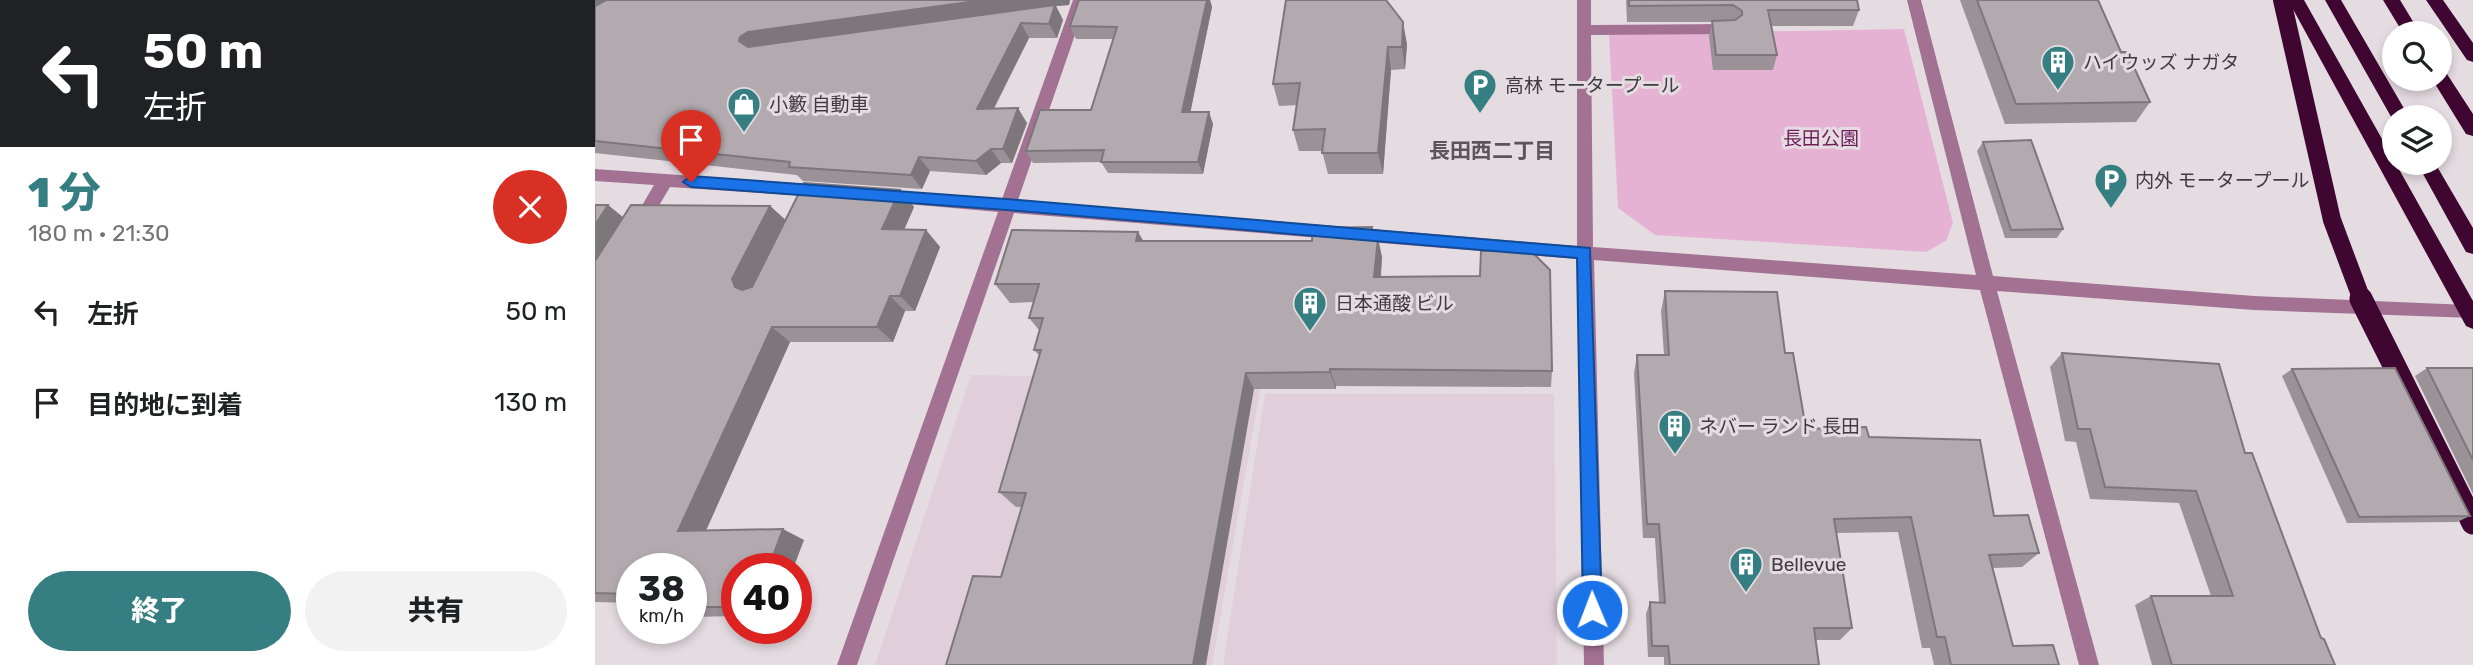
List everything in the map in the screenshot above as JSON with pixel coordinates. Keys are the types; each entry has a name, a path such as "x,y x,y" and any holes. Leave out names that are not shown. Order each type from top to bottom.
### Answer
{"highway":[{"path":"2282,0 2332,220 2354,280 2473,523"},
{"path":"2296,0 2471,319"},
{"path":"2333,0 2393,105"},
{"path":"2391,0 2404,21"},
{"path":"2434,0 2473,56"},
{"path":"2449,91 2473,129"},
{"path":"2432,175 2473,246"}],"street":[{"path":"1584,0 1585,253 1594,665"},
{"path":"1914,0 2089,665"},
{"path":"847,665 1072,8"},
{"path":"1585,30 1730,29"},
{"path":"595,175 812,196 842,192"},
{"path":"631,237 666,180"},
{"path":"869,194 1585,253 2471,319"}],"shaded area":[{"path":"971,375 1262,379 1212,665 875,665"},
{"path":"1265,394 1554,394 1557,665 1223,665"}],"green space":[{"name":"長田公園","path":"1904,29 1953,223 1946,241 1926,252 1655,235 1618,208 1609,34"}],"building":[{"path":"606,0 984,0 748,32 740,37 739,41 748,47 1055,5 1049,24 1021,23 977,109 1018,108 1003,149 991,149 976,161 919,157 911,175 789,167 790,162 595,141 595,6"},
{"path":"1079,0 1207,0 1182,112 1209,112 1198,162 1101,162 1104,150 1026,151 1040,110 1091,110 1117,27 1070,26"},
{"path":"1286,0 1386,0 1403,22 1402,47 1388,47 1378,153 1322,153 1325,129 1293,130 1300,83 1273,84"},
{"path":"1629,0 1857,0 1859,10 1768,10 1777,55 1716,55 1712,21 1735,20 1742,15 1742,11 1733,5 1629,6"},
{"path":"1977,0 2098,0 2121,52 2127,52 2150,102 2016,104"},
{"path":"2031,140 2063,229 2011,230 1983,142"},
{"path":"804,183 900,190 882,229 926,230 900,296 890,296 877,327 772,327 678,531 783,529 774,553 721,553 721,607 707,607 707,553 616,553 616,594 595,593 595,261 631,205 770,206 732,279 735,287 742,290 752,287"},
{"path":"595,205 608,205 595,225"},
{"path":"1372,227 1371,238 1378,238 1374,277 1480,276 1481,251 1531,251 1550,270 1552,371 1330,369 1330,372 1246,373 1193,665 946,665 973,576 1001,577 1026,493 999,492 1041,350 1034,350 1043,318 1029,318 1039,284 995,284 1012,230 1138,232 1136,241 1312,241 1313,228"},
{"path":"1665,291 1777,292 1785,353 1793,353 1806,429 1866,427 1869,437 1980,440 1994,516 2028,515 2039,553 1989,555 2013,646 2053,645 2059,665 1951,665 1945,637 1937,637 1911,517 1834,519 1852,628 1814,628 1819,665 1670,665 1668,646 1652,646 1650,602 1665,603 1659,524 1647,524 1637,355 1669,355"},
{"path":"2062,353 2219,364 2245,453 2252,453 2321,638 2324,639 2335,665 2172,665 2151,596 2233,596 2196,491 2105,487 2090,429 2078,429"},
{"path":"2395,368 2470,516 2359,517 2292,369"},
{"path":"2427,368 2473,368 2473,460"}],"place":[{"name":"ハイウッズ ナガタ","path":"2058,92"},
{"name":"高林 モータープール","path":"1480,115"},
{"name":"小籔 自動車","path":"744,134"},
{"name":"内外 モータープール","path":"2111,210"},
{"name":"日本通酸 ビル","path":"1310,333"},
{"name":"ネバー ランド 長田","path":"1675,456"},
{"name":"Bellevue","path":"1746,594"}],"district":[{"name":"長田西二丁目","path":"1492,151"}],"route":[{"path":"691,182 1006,204 1585,253 1592,610"}]}
